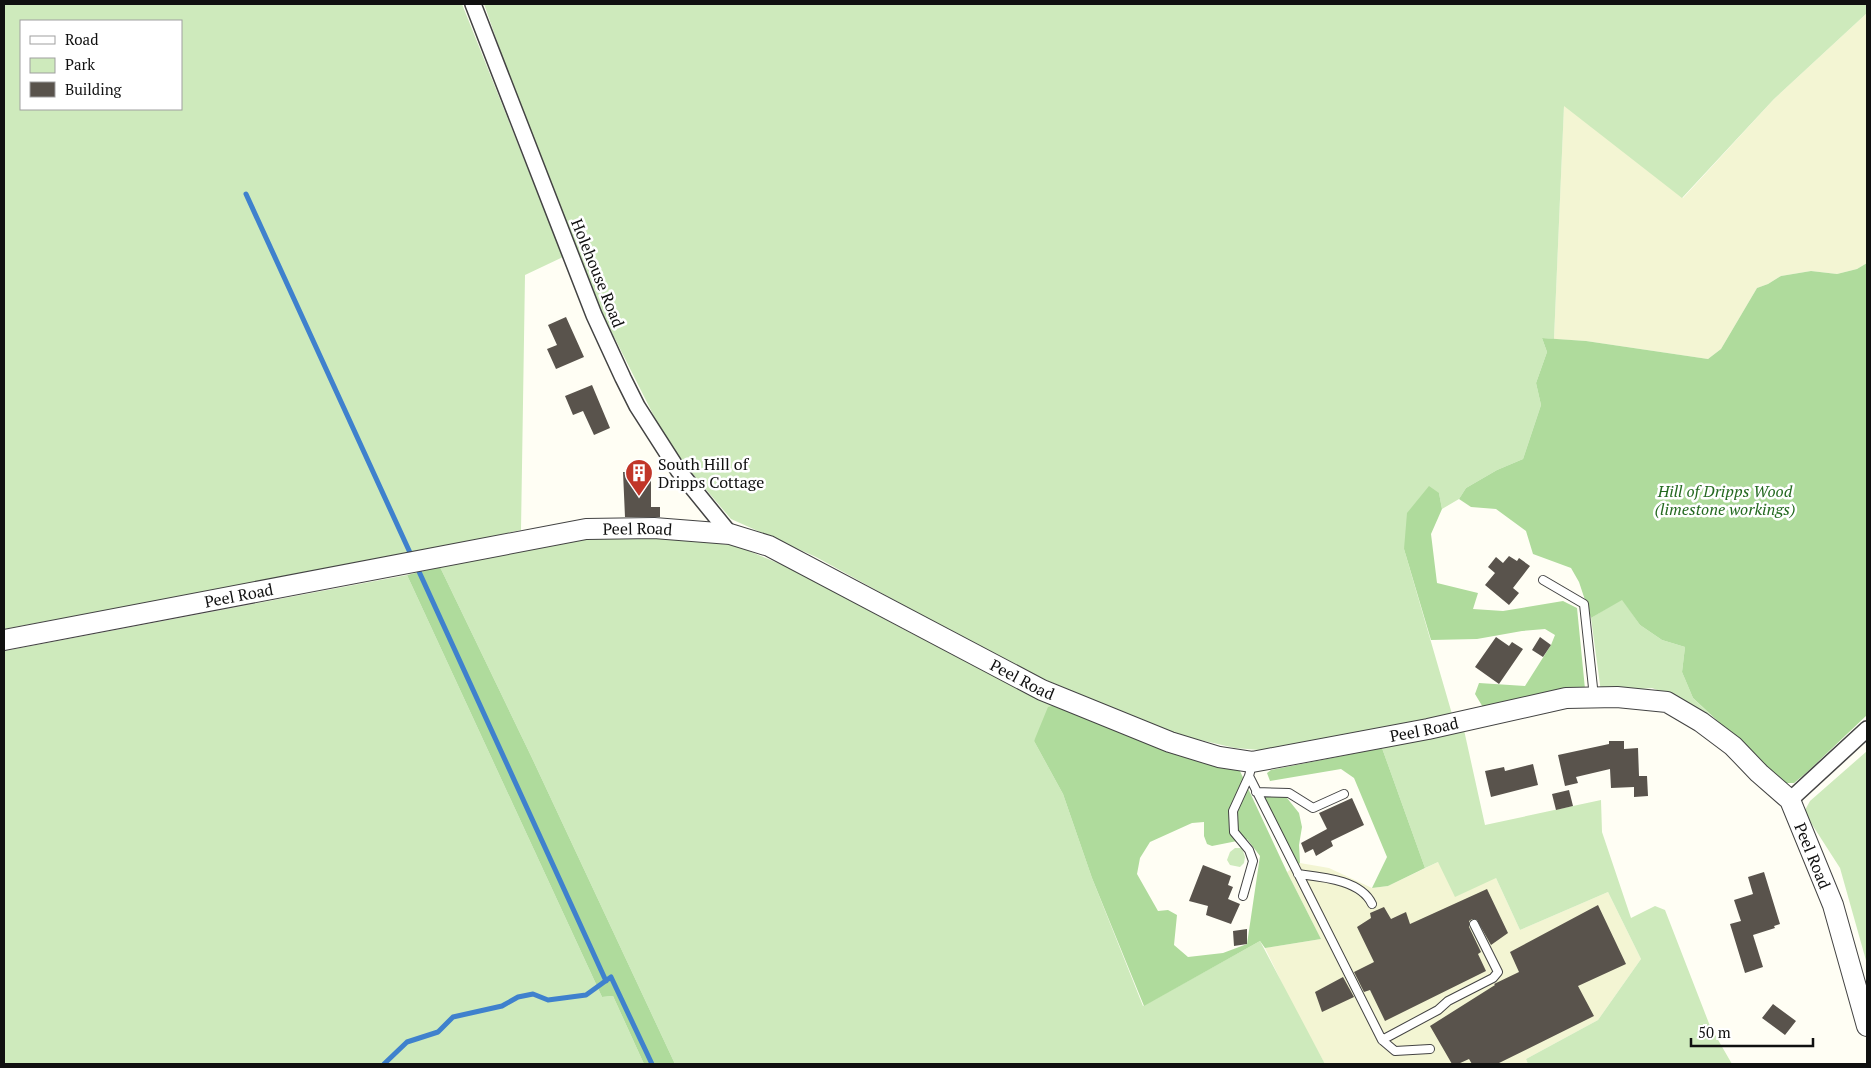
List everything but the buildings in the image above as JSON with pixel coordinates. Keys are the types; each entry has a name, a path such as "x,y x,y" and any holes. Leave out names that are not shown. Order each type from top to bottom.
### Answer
{"street":[{"name":"Holehouse Road","path":"473,4 594,316 623,378 637,406 678,470 730,534"},
{"name":"Peel Road","path":"4,640 586,529 654,528 730,534 769,546 1042,690 1170,742 1250,769 1566,698 1617,697 1667,702 1701,722 1733,746 1759,773 1790,800 1833,905 1867,1026"},
{"path":"1790,800 1867,729"}],"lane":[{"path":"1543,580 1584,604 1594,697"},
{"path":"1250,769 1256,792 1382,1040 1395,1051 1430,1049"},
{"path":"1244,896 1253,861 1249,850 1234,832 1233,811 1250,769"},
{"path":"1256,792 1289,793 1313,808 1344,794"},
{"path":"1298,874 1323,877 1349,885 1368,895 1372,904"},
{"path":"1382,1040 1493,978 1498,972 1474,924"}],"green space":[{"path":"4,4 462,4 563,257 525,275 521,530 411,554 4,629"},
{"path":"484,4 1867,4 1867,13 1774,99 1682,198 1564,106 1554,339 1542,338 1547,352 1536,383 1541,405 1523,459 1497,470 1466,488 1459,499 1442,509 1439,493 1404,549 1452,714 1272,751 1235,748 1170,733 1018,668 816,557 731,519 669,446 602,313 518,101"},
{"path":"1867,13 1867,263 1857,269 1837,274 1811,271 1781,276 1757,288 1721,349 1708,359 1586,341 1554,339 1564,105 1683,198 1774,99"},
{"name":"Hill of Dripps Wood (limestone workings)","path":"1867,263 1867,715 1794,783 1784,783 1693,698 1682,672 1685,647 1662,640 1640,625 1622,600 1591,618 1579,582 1571,568 1533,554 1526,531 1496,509 1471,507 1459,499 1466,488 1497,470 1523,459 1541,405 1536,383 1547,352 1542,338 1586,341 1708,359 1721,349 1757,288 1781,276 1811,271 1837,274 1857,269"},
{"path":"1429,486 1439,493 1442,509 1431,534 1437,583 1478,593 1473,609 1503,611 1563,601 1577,608 1585,689 1484,709 1475,694 1479,683 1525,686 1551,645 1555,635 1545,629 1477,639 1431,640 1404,549 1407,513"},
{"path":"597,536 668,537 737,546 790,568 905,630 1055,705 1034,741 1063,794 1092,878 1143,1006 1260,941 1325,1064 675,1064 532,758 440,567"},
{"path":"440,567 532,758 675,1064 644,1064 613,996 602,997 407,575"},
{"path":"407,575 602,997 613,996 644,1064 4,1064 4,651"},
{"path":"1622,599 1640,625 1662,640 1685,647 1682,672 1693,698 1718,722 1678,698 1652,688 1601,692 1591,618"},
{"path":"1055,705 1177,755 1239,769 1287,872 1321,939 1265,948 1260,941 1144,1006 1092,878 1063,794 1034,741 1048,707","holes":["1204,822 1204,836 1207,844 1212,846 1247,839 1260,856 1247,944 1223,953 1188,957 1174,945 1177,915 1168,910 1158,911 1137,874 1140,858 1150,842 1192,823"]},
{"path":"1464,730 1485,825 1601,800 1602,832 1631,918 1655,906 1665,910 1710,1026 1732,1064 1528,1064 1526,1059 1598,1020 1641,959 1608,892 1520,930 1496,878 1455,897 1438,862 1425,868 1382,748"},
{"path":"1382,748 1425,868 1388,886 1372,888 1387,857 1354,778 1341,769 1270,781 1267,773 1271,770"},
{"path":"1867,751 1867,964 1840,868 1804,812 1810,801"},
{"path":"1283,793 1299,813 1302,827 1299,845 1300,863 1297,865 1261,794"},
{"path":"1235,848 1242,848 1245,857 1244,863 1240,867 1230,865 1227,860 1230,852"},
{"path":"1438,862 1496,878 1520,930 1608,892 1641,959 1598,1020 1526,1059 1528,1064 1325,1064 1292,1004 1265,948 1321,939 1287,872 1300,863 1329,868 1372,888 1388,886"}],"waterway":[{"path":"246,194 412,557"},
{"path":"416,565 606,981"},
{"path":"384,1064 407,1042 438,1032 453,1017 502,1006 518,997 533,994 548,1000 586,995 611,977 652,1064"}],"place":[{"name":"South Hill of Dripps Cottage","path":"639,497"}]}
